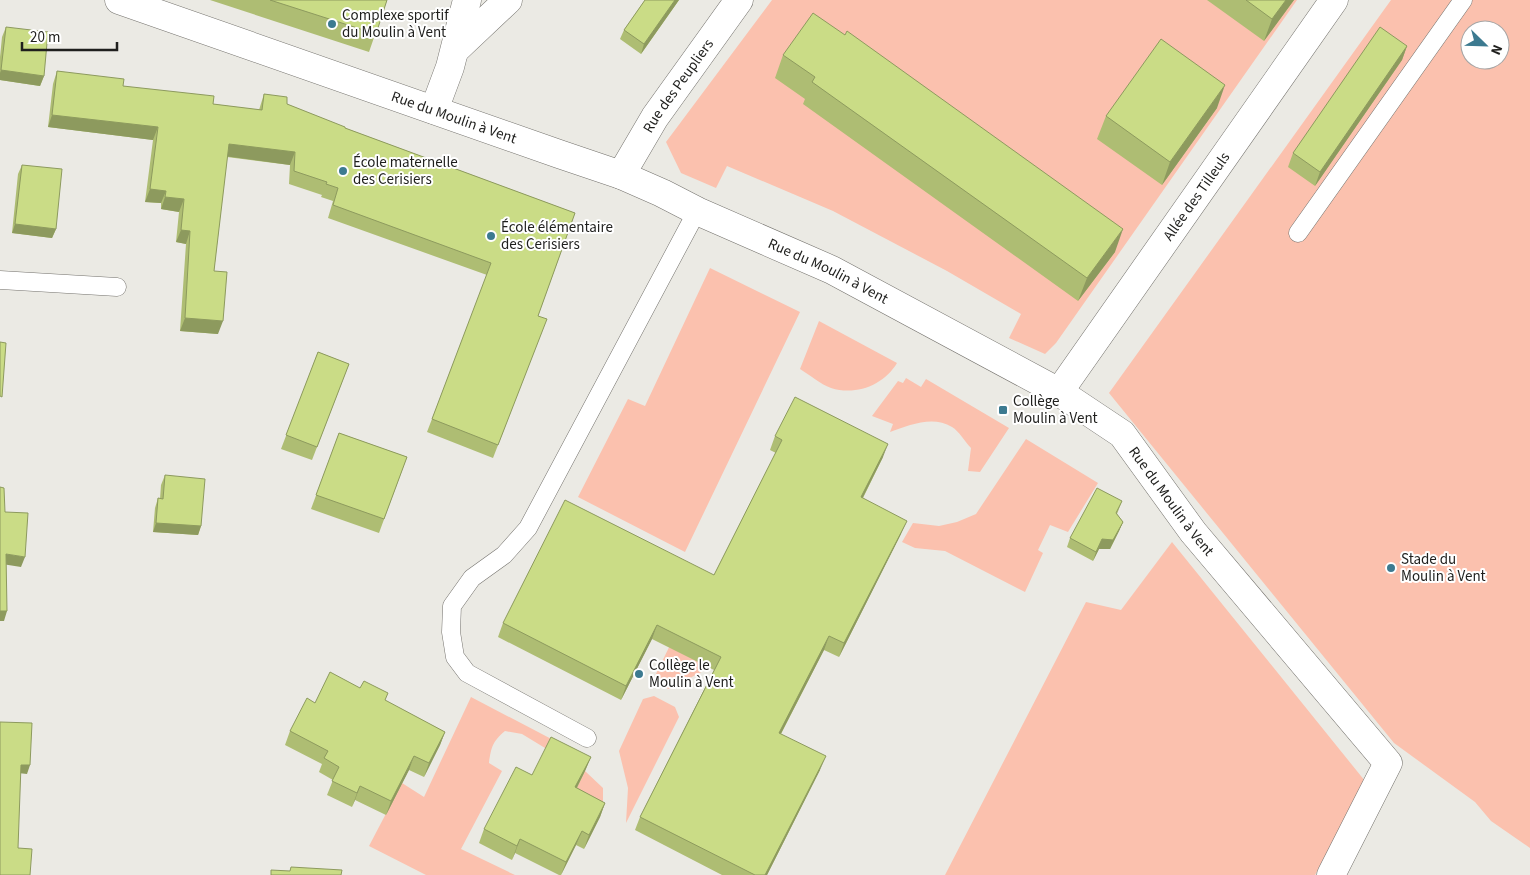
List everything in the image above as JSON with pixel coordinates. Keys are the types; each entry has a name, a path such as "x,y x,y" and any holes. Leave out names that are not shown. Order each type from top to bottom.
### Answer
{"street":[{"name":"Rue du Moulin à Vent","path":"119,0 621,174 697,211 832,270 1058,392 1122,434 1193,532 1388,763 1331,875"},
{"path":"434,110 454,50 467,0"},
{"path":"454,50 508,0"},
{"name":"Rue des Peupliers","path":"621,174 654,117 738,0"},
{"name":"Allée des Tilleuls","path":"1058,392 1334,0"}],"lane":[{"path":"1298,233 1463,0"},
{"path":"587,738 467,673 456,657 450,632 452,606 472,578 504,555 528,528 697,211"},
{"path":"0,280 117,287"}],"shaded area":[{"path":"772,0 1297,0 1056,343 1045,354 1009,338 1021,314 947,271 833,211 727,166 716,188 681,173 666,142"},
{"name":"Stade du Moulin à Vent","path":"1391,0 1530,0 1530,848 1491,821 1475,802 1394,743 1109,393"},
{"path":"710,268 800,312 685,552 578,497 628,399 645,406"},
{"path":"819,321 897,363 885,377 869,387 850,391 831,388 823,384 800,369"},
{"path":"906,378 921,387 926,379 1009,428 980,472 968,471 971,448 957,431 945,423 921,422 890,432 893,424 872,416 898,381 903,383"},
{"path":"1026,439 1098,483 1068,532 1050,525 1038,550 1043,553 1025,592 945,551 915,548 902,542 913,523 939,526 957,522 976,514"},
{"path":"1172,542 1365,781 1315,875 945,875 1086,602 1121,610"},
{"path":"699,586 709,668 669,689 656,684 654,678"},
{"path":"654,696 675,707 679,717 626,823 628,788 619,751 643,699"},
{"path":"471,697 580,754 573,765 522,734 505,731 493,745 489,763 502,771 461,849 515,875 426,875 369,846 402,783 424,797"},
{"path":"585,771 603,788 603,804 570,801"}],"building":[{"path":"270,0 387,0 376,34"},
{"path":"645,0 675,0 644,44 624,30"},
{"path":"1246,0 1286,0 1272,19"},
{"path":"813,13 845,35 847,31 1123,229 1087,278 812,82 815,77 783,55"},
{"path":"6,27 48,32 44,76 1,70"},
{"path":"1380,27 1407,46 1320,172 1293,153"},
{"path":"1161,39 1225,85 1170,162 1106,116"},
{"path":"57,71 124,79 123,86 214,96 213,104 262,110 264,94 287,97 287,104 345,128 575,213 538,316 547,319 498,445 432,419 491,263 333,205 338,188 326,184 327,182 294,171 295,152 229,144 214,271 227,272 223,321 185,318 190,231 181,230 184,199 165,197 166,191 150,189 158,127 52,115"},
{"path":"22,165 62,169 56,229 15,224"},
{"path":"0,342 6,343 2,397 0,396"},
{"path":"318,352 349,364 317,447 286,435"},
{"path":"795,397 888,444 861,497 907,521 844,643 829,636 779,733 826,756 765,875 755,875 640,817 721,657 657,625 626,686 503,623 565,500 714,575 782,440 775,436"},
{"path":"339,433 407,457 384,519 316,495"},
{"path":"165,475 205,479 201,526 156,523 158,498 163,499"},
{"path":"0,487 4,488 5,512 28,513 25,557 6,554 7,611 0,611"},
{"path":"1097,488 1122,501 1116,513 1123,522 1113,540 1102,539 1096,552 1070,538"},
{"path":"330,672 360,688 364,681 388,693 385,700 445,732 429,763 414,756 391,801 360,786 357,793 332,781 339,767 324,758 328,751 290,731 307,698 315,703"},
{"path":"0,722 32,723 30,765 21,765 18,848 32,849 30,875 0,875"},
{"path":"551,737 591,757 575,787 605,803 589,835 582,831 566,862 520,839 517,846 484,829 516,767 532,775"},
{"path":"291,867 342,870 341,875 271,875 271,870 290,871"}],"place":[{"name":"Complexe sportif du Moulin à Vent","path":"332,24"},
{"name":"École maternelle des Cerisiers","path":"343,171"},
{"name":"École élémentaire des Cerisiers","path":"491,236"},
{"name":"Collège Moulin à Vent","path":"1003,410"},
{"name":"Stade du Moulin à Vent","path":"1391,568"},
{"name":"Collège le Moulin à Vent","path":"639,674"}]}
